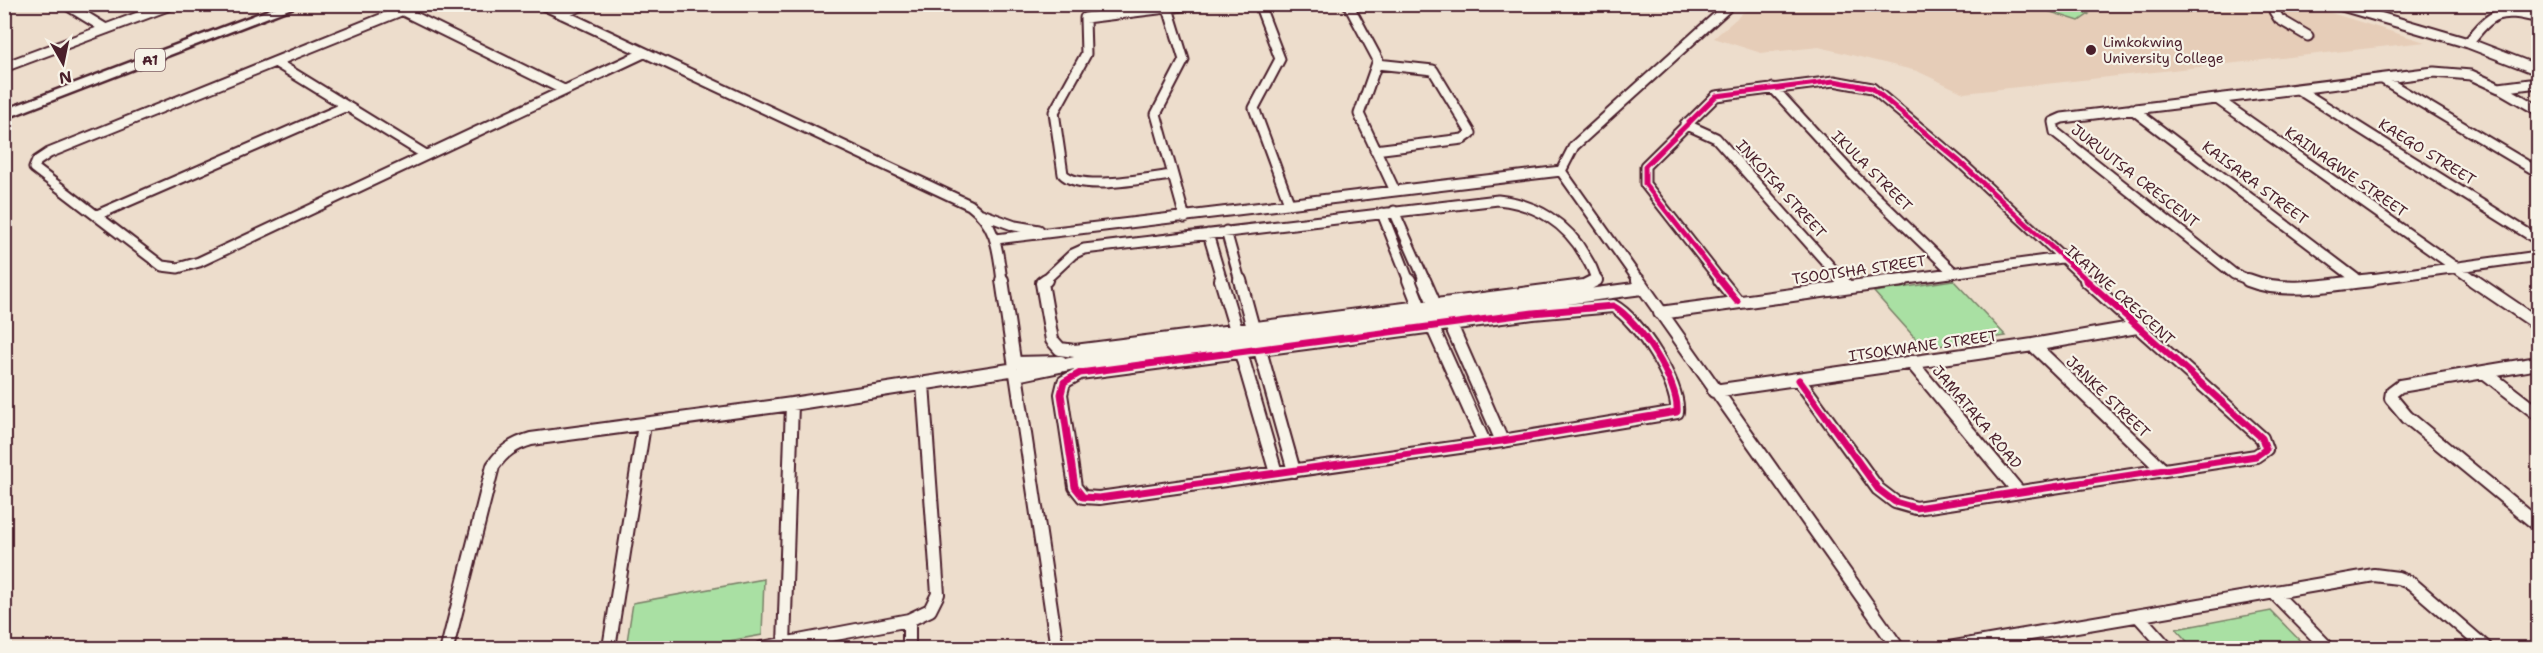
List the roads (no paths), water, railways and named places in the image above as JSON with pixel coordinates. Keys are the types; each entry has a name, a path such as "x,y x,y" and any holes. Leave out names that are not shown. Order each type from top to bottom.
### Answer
{"highway":[{"name":"A1","path":"4,106 277,4"},
{"name":"A1","path":"4,115 297,4"}],"street":[{"path":"65,4 106,29"},
{"path":"4,67 174,4"},
{"path":"418,4 48,153 36,161 34,168 162,266 178,268 199,262 644,52"},
{"path":"541,4 970,205 982,214 993,228 996,239 1057,648"},
{"path":"562,14 585,4"},
{"path":"1172,175 1094,183 1072,181 1063,174 1054,108 1086,54 1083,23 1085,18 1198,4"},
{"path":"1259,4 1280,58 1254,108 1288,203"},
{"path":"1348,4 1376,56 1377,64 1359,109 1375,150 1395,191"},
{"path":"1561,171 1568,153 1574,146 1731,4"},
{"path":"2276,4 2274,11 2279,19 2308,36"},
{"path":"2335,4 2468,43 2538,70"},
{"path":"1168,8 1184,60 1156,114 1185,218"},
{"path":"403,11 564,90"},
{"path":"2468,43 2490,15 2497,12 2512,12 2538,18"},
{"path":"275,62 426,155"},
{"path":"1375,150 1463,140 1471,133 1433,70 1422,67 1377,64"},
{"name":"JURUUTSA CRESCENT","path":"2538,83 2499,88 2457,72 2434,72 2384,80 2062,118 2053,122 2055,132 2234,274 2248,282 2275,286 2359,281 2538,256"},
{"path":"2384,80 2538,172"},
{"name":"IKATWE CRESCENT","path":"1737,301 1645,184 1643,173 1649,159 1716,96 1834,81 1872,88 1960,162 2061,258 2266,444 2263,453 2256,456 1916,508 1895,503 1878,489 1799,380"},
{"name":"IKULA STREET","path":"1773,88 1854,176 1953,272"},
{"path":"2499,88 2538,110"},
{"name":"KAEGO STREET","path":"2299,90 2538,240"},
{"name":"KAINAGWE STREET","path":"2217,99 2538,324"},
{"path":"97,215 347,106"},
{"name":"KAISARA STREET","path":"2132,109 2359,281"},
{"name":"INKOTSA STREET","path":"1685,124 1716,138 1847,286"},
{"path":"996,239 1561,171"},
{"path":"1561,171 1714,391 1898,648"},
{"path":"447,648 493,466 500,454 514,444 531,439 644,425 1016,369 1148,353 1339,323 1525,298 1584,286 1596,281 1595,274 1571,232 1562,223 1544,213 1498,200 1084,249 1073,254 1042,283 1052,340 1060,349 1148,353 1241,353 1533,313 1604,306 1625,310 1648,344 1674,393 1678,407 1671,415 1099,498 1083,496 1077,492 1061,401 1064,382 1080,373 1148,353 1236,330 1339,323 1435,305 1525,298 1642,288"},
{"path":"1394,211 1435,305"},
{"path":"1382,213 1420,308"},
{"path":"982,214 1015,226 1054,233"},
{"path":"1226,231 1253,328"},
{"path":"1209,234 1236,330"},
{"name":"TSOOTSHA STREET","path":"1660,313 2061,258"},
{"path":"1525,298 1533,313"},
{"path":"1339,323 1346,339"},
{"path":"1451,326 1502,441"},
{"name":"ITSOKWANE STREET","path":"1714,391 2034,345 2136,327"},
{"path":"1433,328 1484,442"},
{"name":"JANKE STREET","path":"2034,345 2162,469"},
{"path":"1260,350 1294,471"},
{"path":"1241,353 1276,473"},
{"name":"JAMATAKA ROAD","path":"1911,362 2019,492"},
{"path":"2538,363 2400,386 2392,392 2391,398 2407,417 2538,525"},
{"path":"2484,372 2538,414"},
{"path":"762,648 909,620 930,610 938,594 923,384"},
{"path":"784,645 792,404"},
{"path":"609,648 644,425"},
{"path":"1949,648 2012,643 2374,575 2398,578 2423,592 2486,648"},
{"path":"2274,593 2328,648"},
{"path":"2140,618 2167,648"},
{"path":"909,620 909,648"}],"place":[{"name":"Limkokwing University College","path":"2091,50"}]}
